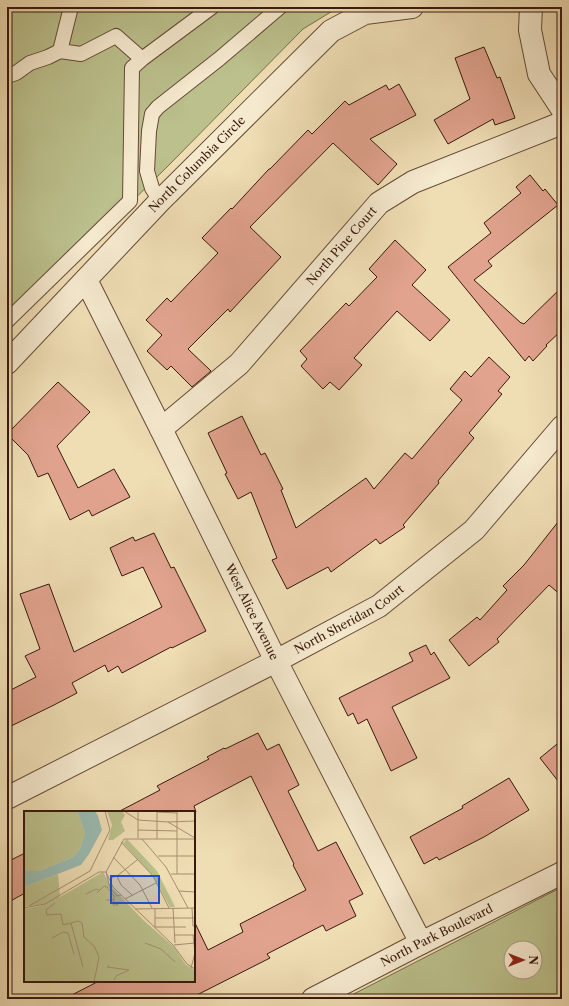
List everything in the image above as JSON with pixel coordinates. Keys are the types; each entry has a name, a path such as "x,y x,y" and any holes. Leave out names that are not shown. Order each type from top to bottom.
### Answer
{"street":[{"name":"North Columbia Circle","path":"7,363 160,201 331,31 365,13 412,7"},
{"path":"531,7 530,30 538,74 562,109"},
{"name":"North Pine Court","path":"161,429 239,364 380,203 413,182 562,123"},
{"name":"West Alice Avenue","path":"86,280 276,662 421,943"},
{"name":"North Sheridan Court","path":"7,798 276,662 379,606 474,530 562,427"},
{"name":"North Park Boulevard","path":"313,999 421,943 562,873"}],"lane":[{"path":"60,51 71,7"},
{"path":"7,321 130,201 132,68 142,58 212,7"},
{"path":"160,201 152,188 147,171 149,131 152,114 158,107 280,7"},
{"path":"7,76 16,73 30,63 60,51 81,54 116,36 142,58"}],"green space":[{"path":"7,7 339,7 303,29 7,326"},
{"path":"562,887 562,999 344,999"}],"building":[{"path":"484,47 497,78 500,77 515,118 495,125 493,119 448,144 434,120 470,99 455,58"},
{"path":"399,84 416,115 370,139 397,164 378,185 333,143 250,227 281,257 230,312 228,309 188,349 211,371 192,387 171,366 167,370 147,351 162,335 146,320 167,298 171,302 218,253 202,238 308,130 312,134 345,101 349,105 386,85 389,90"},
{"path":"530,175 543,191 545,189 558,205 488,261 492,266 474,280 521,323 524,324 562,287 562,330 546,345 547,346 533,361 529,356 525,361 448,267 491,233 484,223 521,193 516,187"},
{"path":"395,240 426,270 412,285 450,320 430,341 397,311 354,358 362,365 339,390 330,382 323,389 301,366 307,359 300,351 346,303 349,306 377,277 369,269"},
{"path":"489,357 510,377 498,391 502,394 469,433 474,438 438,481 439,483 403,525 405,527 380,544 376,539 331,572 328,567 287,589 272,560 277,558 251,492 238,499 225,474 227,473 208,433 242,416 261,455 265,453 283,489 281,490 296,528 366,478 374,489 405,453 412,459 462,400 450,389 465,371 471,377"},
{"path":"58,382 90,412 57,446 78,488 114,469 130,497 92,516 89,510 70,520 48,473 38,477 28,455 7,434"},
{"path":"562,517 562,596 549,585 497,639 499,642 469,666 449,640 477,617 480,620 507,590 503,586 524,565"},
{"path":"154,533 171,568 174,567 206,631 172,648 171,647 122,673 118,666 108,672 105,665 72,683 77,693 7,728 7,692 36,677 25,656 40,649 20,594 49,584 74,652 162,607 143,567 122,576 110,548 133,537 135,541"},
{"path":"426,645 431,655 434,652 450,678 392,707 417,758 391,771 367,719 358,724 353,713 348,716 339,698 413,661 409,653"},
{"path":"258,733 267,750 279,744 299,785 288,791 318,851 336,842 363,894 349,901 356,916 326,931 323,925 267,954 270,958 189,999 64,999 97,982 195,982 195,923 208,950 243,932 240,924 306,890 251,776 194,806 196,812 120,811 160,790 157,786 209,759 207,757 224,748 225,749"},
{"path":"562,740 562,786 540,758"},
{"path":"509,778 529,810 484,837 439,860 437,857 424,864 410,837 463,808 462,806"},
{"path":"24,854 24,894 7,903 7,862"}]}
